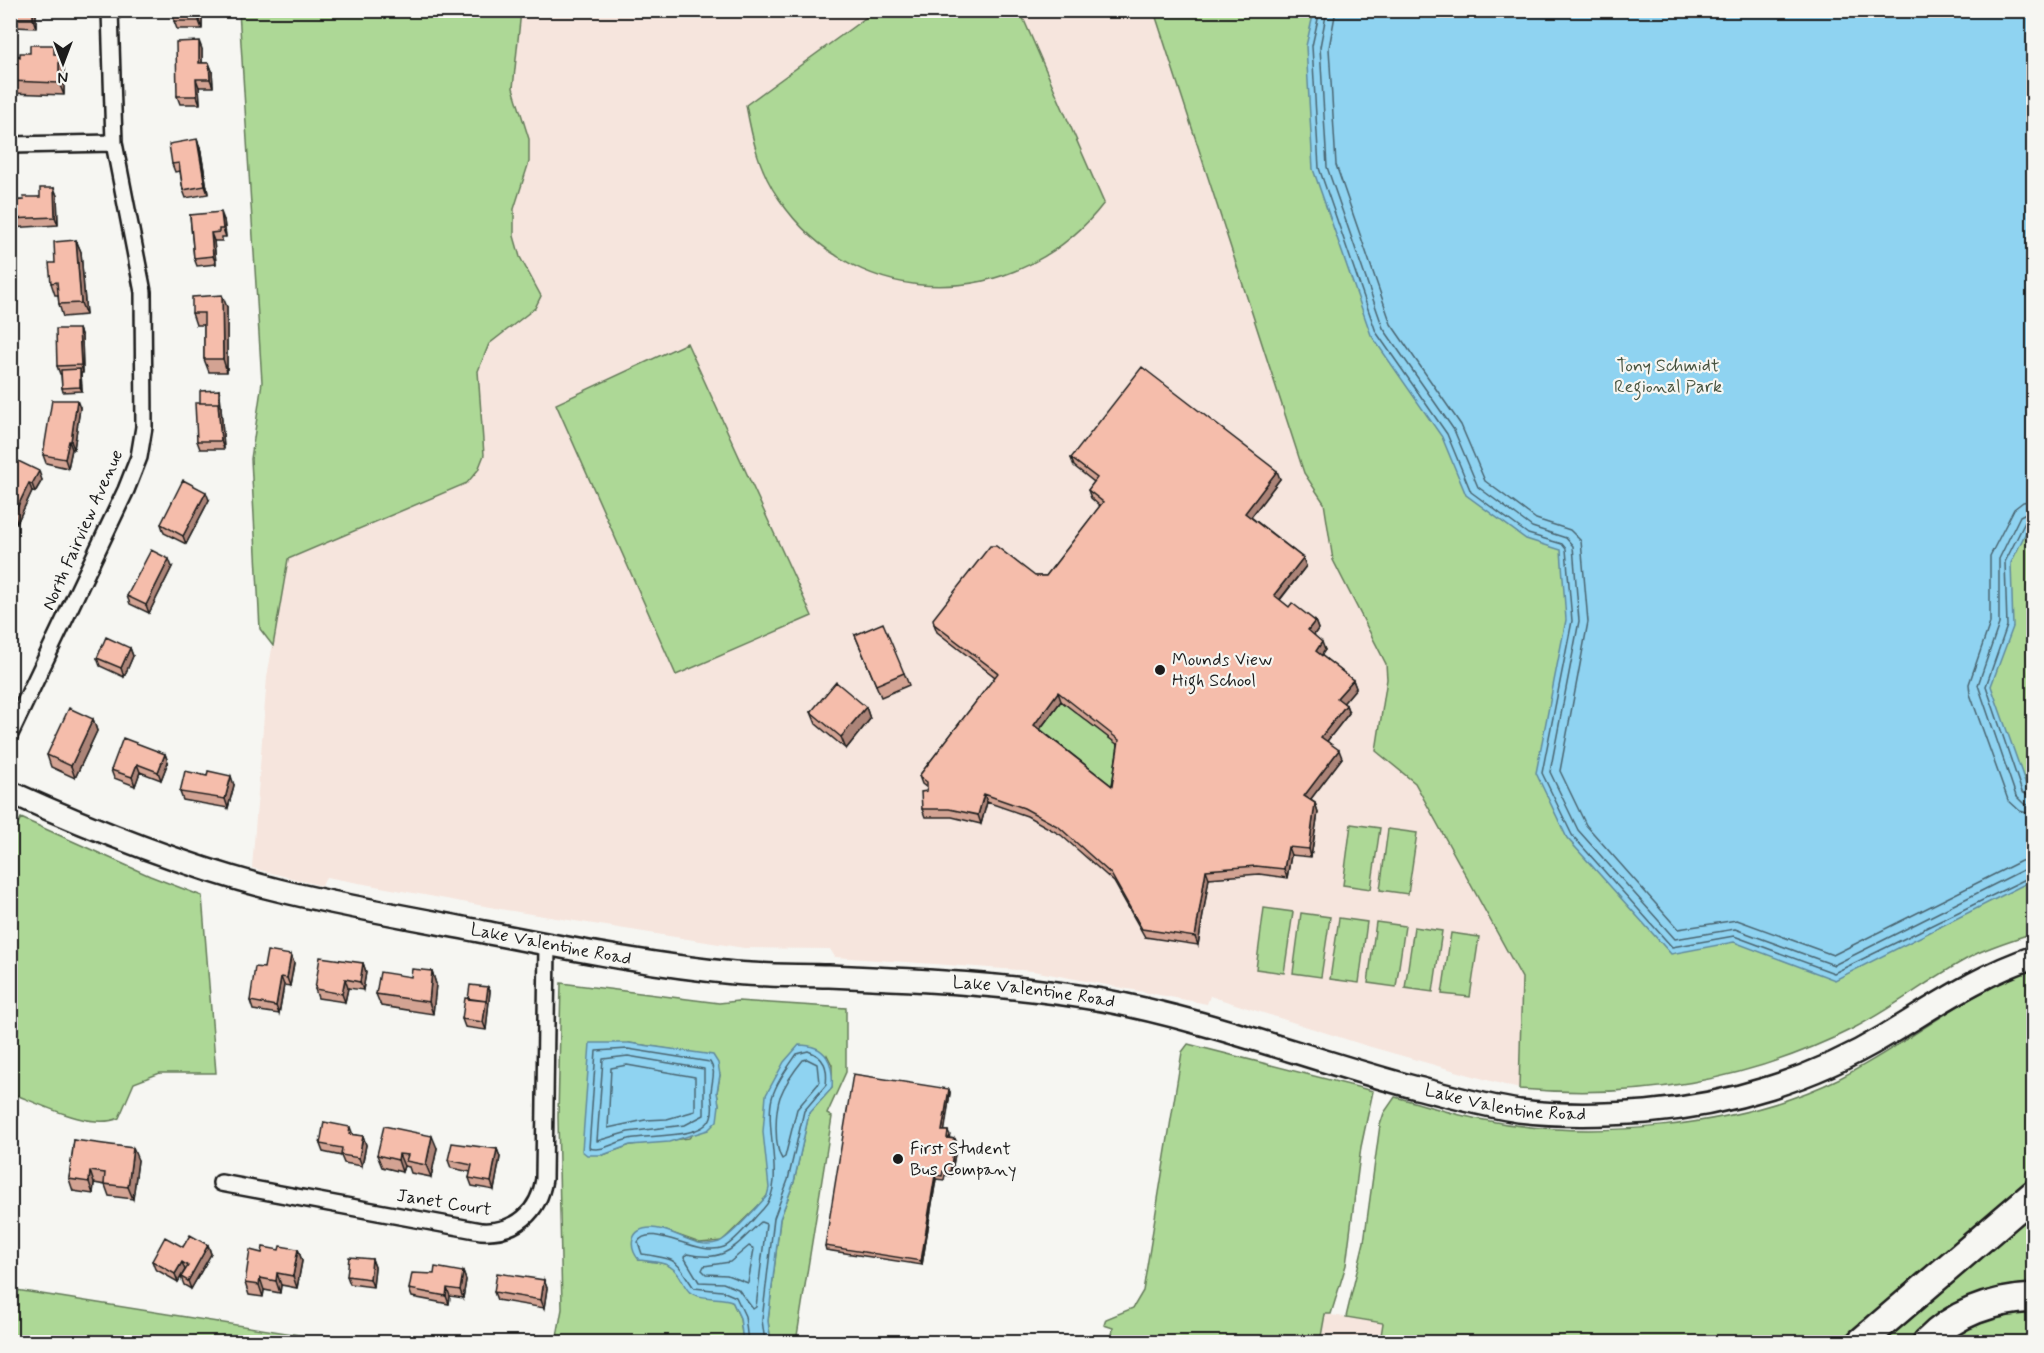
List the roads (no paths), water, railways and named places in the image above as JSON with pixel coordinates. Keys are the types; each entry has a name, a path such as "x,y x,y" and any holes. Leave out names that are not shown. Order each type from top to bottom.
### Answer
{"highway":[{"path":"1861,1342 2034,1194"},
{"path":"1927,1342 1943,1327 1978,1308 2014,1299 2034,1298"}],"street":[{"name":"North Fairview Avenue","path":"10,734 126,490 139,457 144,427 143,291 114,143 110,10"},
{"path":"10,145 114,143"},
{"name":"Lake Valentine Road","path":"10,792 103,832 177,859 278,890 547,944 736,973 954,981 1043,990 1171,1015 1385,1079 1483,1104 1525,1111 1584,1115 1647,1112 1707,1103 1808,1074 1876,1041 1981,978 2034,957"},
{"name":"Janet Court","path":"221,1183 481,1231 498,1231 516,1225 538,1203 544,1179 547,944"}],"water":[{"name":"Tony Schmidt Regional Park","path":"1314,11 2033,11 2033,518 2011,563 2013,627 1991,686 2028,790 2033,793 2033,880 1835,980 1734,942 1671,954 1567,838 1536,773 1566,620 1561,550 1526,539 1466,495 1442,437 1371,335 1313,169 1306,46"},
{"path":"590,1043 629,1043 713,1055 718,1063 720,1075 717,1092 719,1105 717,1121 708,1130 669,1142 630,1145 603,1155 587,1155 582,1151"},
{"path":"799,1045 816,1048 827,1057 832,1071 832,1088 809,1114 794,1182 780,1219 768,1321 771,1342 743,1342 740,1318 732,1301 691,1293 672,1268 662,1263 639,1260 632,1244 639,1231 651,1228 668,1231 702,1244 719,1242 737,1228 767,1196 769,1188 763,1132 766,1095 784,1062"}],"place":[{"name":"Mounds View High School","path":"1160,670"},
{"name":"First Student Bus Company","path":"898,1159"}]}
